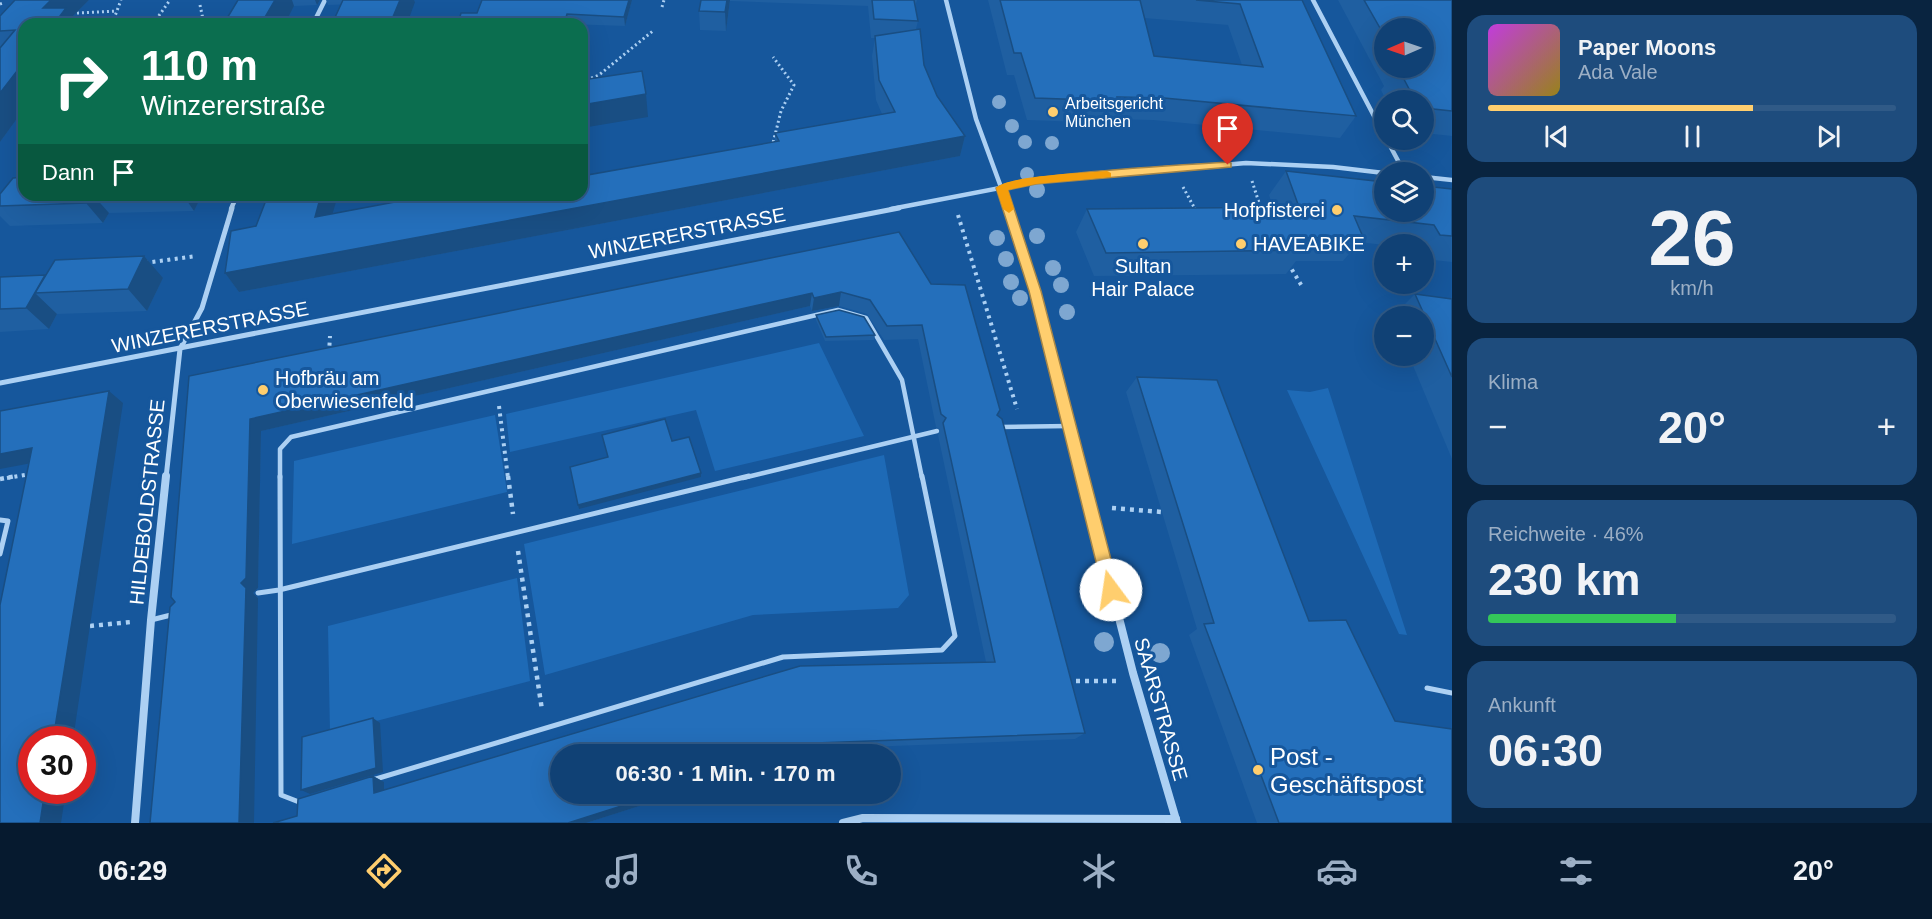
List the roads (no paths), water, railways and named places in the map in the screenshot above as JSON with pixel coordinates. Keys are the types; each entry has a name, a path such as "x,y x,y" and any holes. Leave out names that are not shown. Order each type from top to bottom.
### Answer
{"street":[{"path":"316,18 325,0"},
{"name":"SAARSTRASSE","path":"946,0 976,119 1002,188 1035,291 1135,681 1176,821"},
{"path":"1313,0 1374,116"},
{"name":"WINZERERSTRASSE","path":"0,382 180,349 1036,181 1246,164 1333,167 1374,172"},
{"path":"1434,178 1452,180"},
{"name":"HILDEBOLDSTRASSE","path":"135,823 151,620 180,349 202,308 234,201"},
{"path":"843,823 863,818 1176,821"}],"lane":[{"path":"838,310 866,318 902,380 914,436 955,636 942,650 783,657 299,802 281,795 280,449 291,436 838,310"},
{"path":"995,427 1069,426"},
{"path":"258,593 279,590 937,431"},
{"path":"0,520 8,521 0,554"},
{"path":"151,620 185,610"},
{"path":"1427,688 1452,693"}],"place":[{"name":"Arbeitsgericht München","path":"1053,112"},
{"name":"Hofpfisterei","path":"1337,210"},
{"name":"Sultan Hair Palace","path":"1143,244"},
{"name":"HAVEABIKE","path":"1241,244"},
{"name":"Hofbräu am Oberwiesenfeld","path":"263,390"},
{"name":"Post - Geschäftspost","path":"1258,770"}]}
